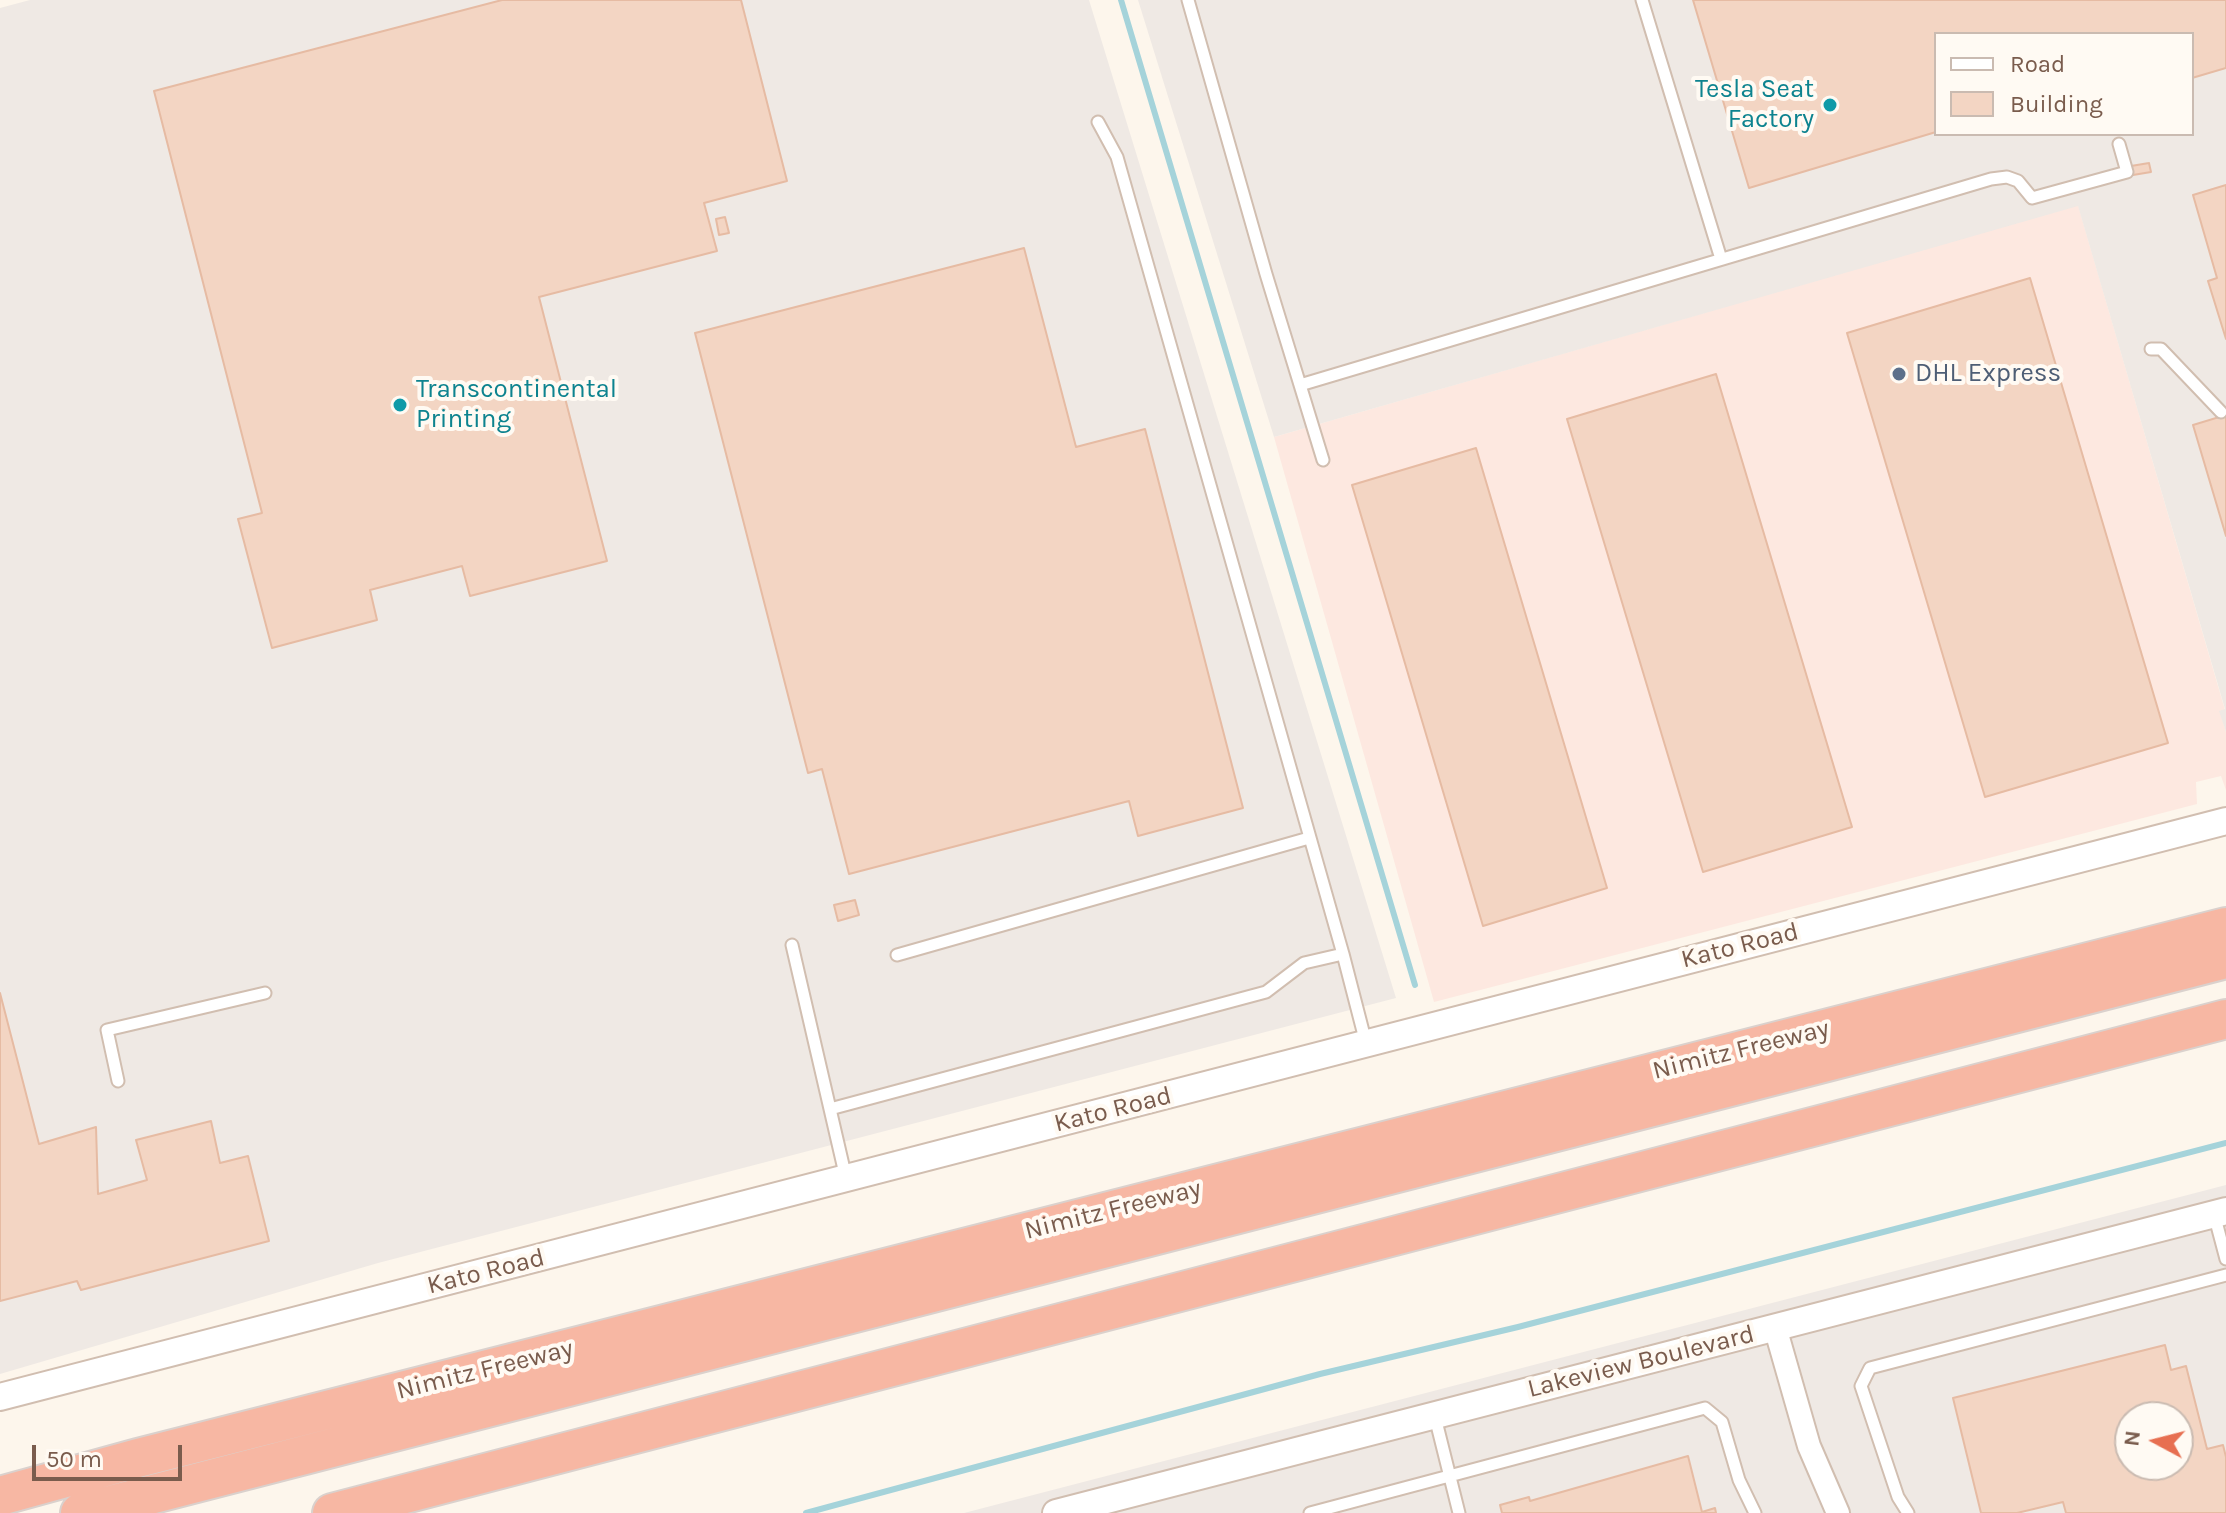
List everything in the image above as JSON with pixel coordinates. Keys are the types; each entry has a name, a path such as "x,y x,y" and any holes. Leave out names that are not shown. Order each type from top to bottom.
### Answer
{"highway":[{"name":"Nimitz Freeway","path":"0,1496 154,1454 2226,927"},
{"path":"80,1513 2226,959"},
{"path":"332,1513 2226,1019"}],"street":[{"name":"Kato Road","path":"0,1397 2226,821"},
{"name":"Lakeview Boulevard","path":"1056,1513 1086,1509 1435,1415 2220,1212"},
{"path":"1775,1327 1809,1446 1838,1513"}],"lane":[{"path":"1188,0 1263,266 1323,460"},
{"path":"1642,0 1721,259"},
{"path":"1098,122 1117,157 1366,1043"},
{"path":"1300,385 1991,179 2007,177 2018,181 2032,198 2127,172 2119,144"},
{"path":"2151,349 2161,349 2221,412"},
{"path":"897,955 1309,838"},
{"path":"792,945 846,1178"},
{"path":"830,1109 1266,992 1304,963 1343,954"},
{"path":"118,1081 107,1030 265,993"},
{"path":"2220,1212 2226,1259"},
{"path":"1908,1513 1898,1497 1861,1386 1870,1368 2226,1275"},
{"path":"1310,1513 1705,1408 1722,1422 1739,1480 1755,1513"},
{"path":"1435,1415 1459,1513"}],"shaded area":[{"path":"30,0 1089,0 1396,998 378,1263 0,1374 0,8"},
{"path":"1138,0 2226,0 2226,732 2219,711 2225,709 2078,206 1274,437"},
{"path":"2078,205 2225,710 2220,711 2226,732 2226,790 2221,776 2196,782 2197,804 1434,1002 1274,437"},
{"path":"2226,1185 2226,1513 964,1513"}],"building":[{"name":"Transcontinental Printing","path":"502,0 741,0 787,181 704,203 717,251 539,297 607,561 470,596 462,566 370,590 377,620 272,648 238,519 262,513 154,91"},
{"name":"Tesla Seat Factory","path":"1693,0 2226,0 2226,68 2194,77 2194,32 1934,32 1934,133 1749,188"},
{"path":"2149,163 2151,172 2133,175 2131,166"},
{"path":"2226,185 2226,339 2208,281 2217,278 2193,195"},
{"path":"725,217 729,233 719,235 716,219"},
{"path":"1024,248 1076,447 1145,429 1243,808 1138,836 1129,801 849,874 822,769 808,773 695,333"},
{"path":"2030,278 2168,743 1985,797 1847,333"},
{"path":"1716,374 1852,827 1703,872 1567,419"},
{"path":"2226,415 2226,536 2193,425"},
{"path":"1476,448 1607,888 1483,926 1352,485"},
{"path":"855,900 859,915 838,921 834,905"},
{"path":"0,993 39,1144 96,1127 98,1194 147,1180 136,1140 211,1121 220,1163 248,1156 269,1241 81,1290 77,1281 0,1301"},
{"path":"2165,1345 2171,1370 2186,1366 2207,1449 2223,1445 2226,1457 2226,1513 2066,1513 2063,1502 2017,1513 1981,1513 1953,1398"},
{"path":"1688,1456 1702,1512 1715,1508 1716,1513 1502,1513 1500,1505 1529,1497 1530,1501"}],"waterway":[{"path":"1121,0 1415,985"},
{"path":"806,1513 1320,1374 1518,1327 2226,1143"}],"place":[{"name":"Tesla Seat Factory","path":"1830,105"},
{"name":"DHL Express","path":"1899,374"},
{"name":"Transcontinental Printing","path":"400,405"}]}
